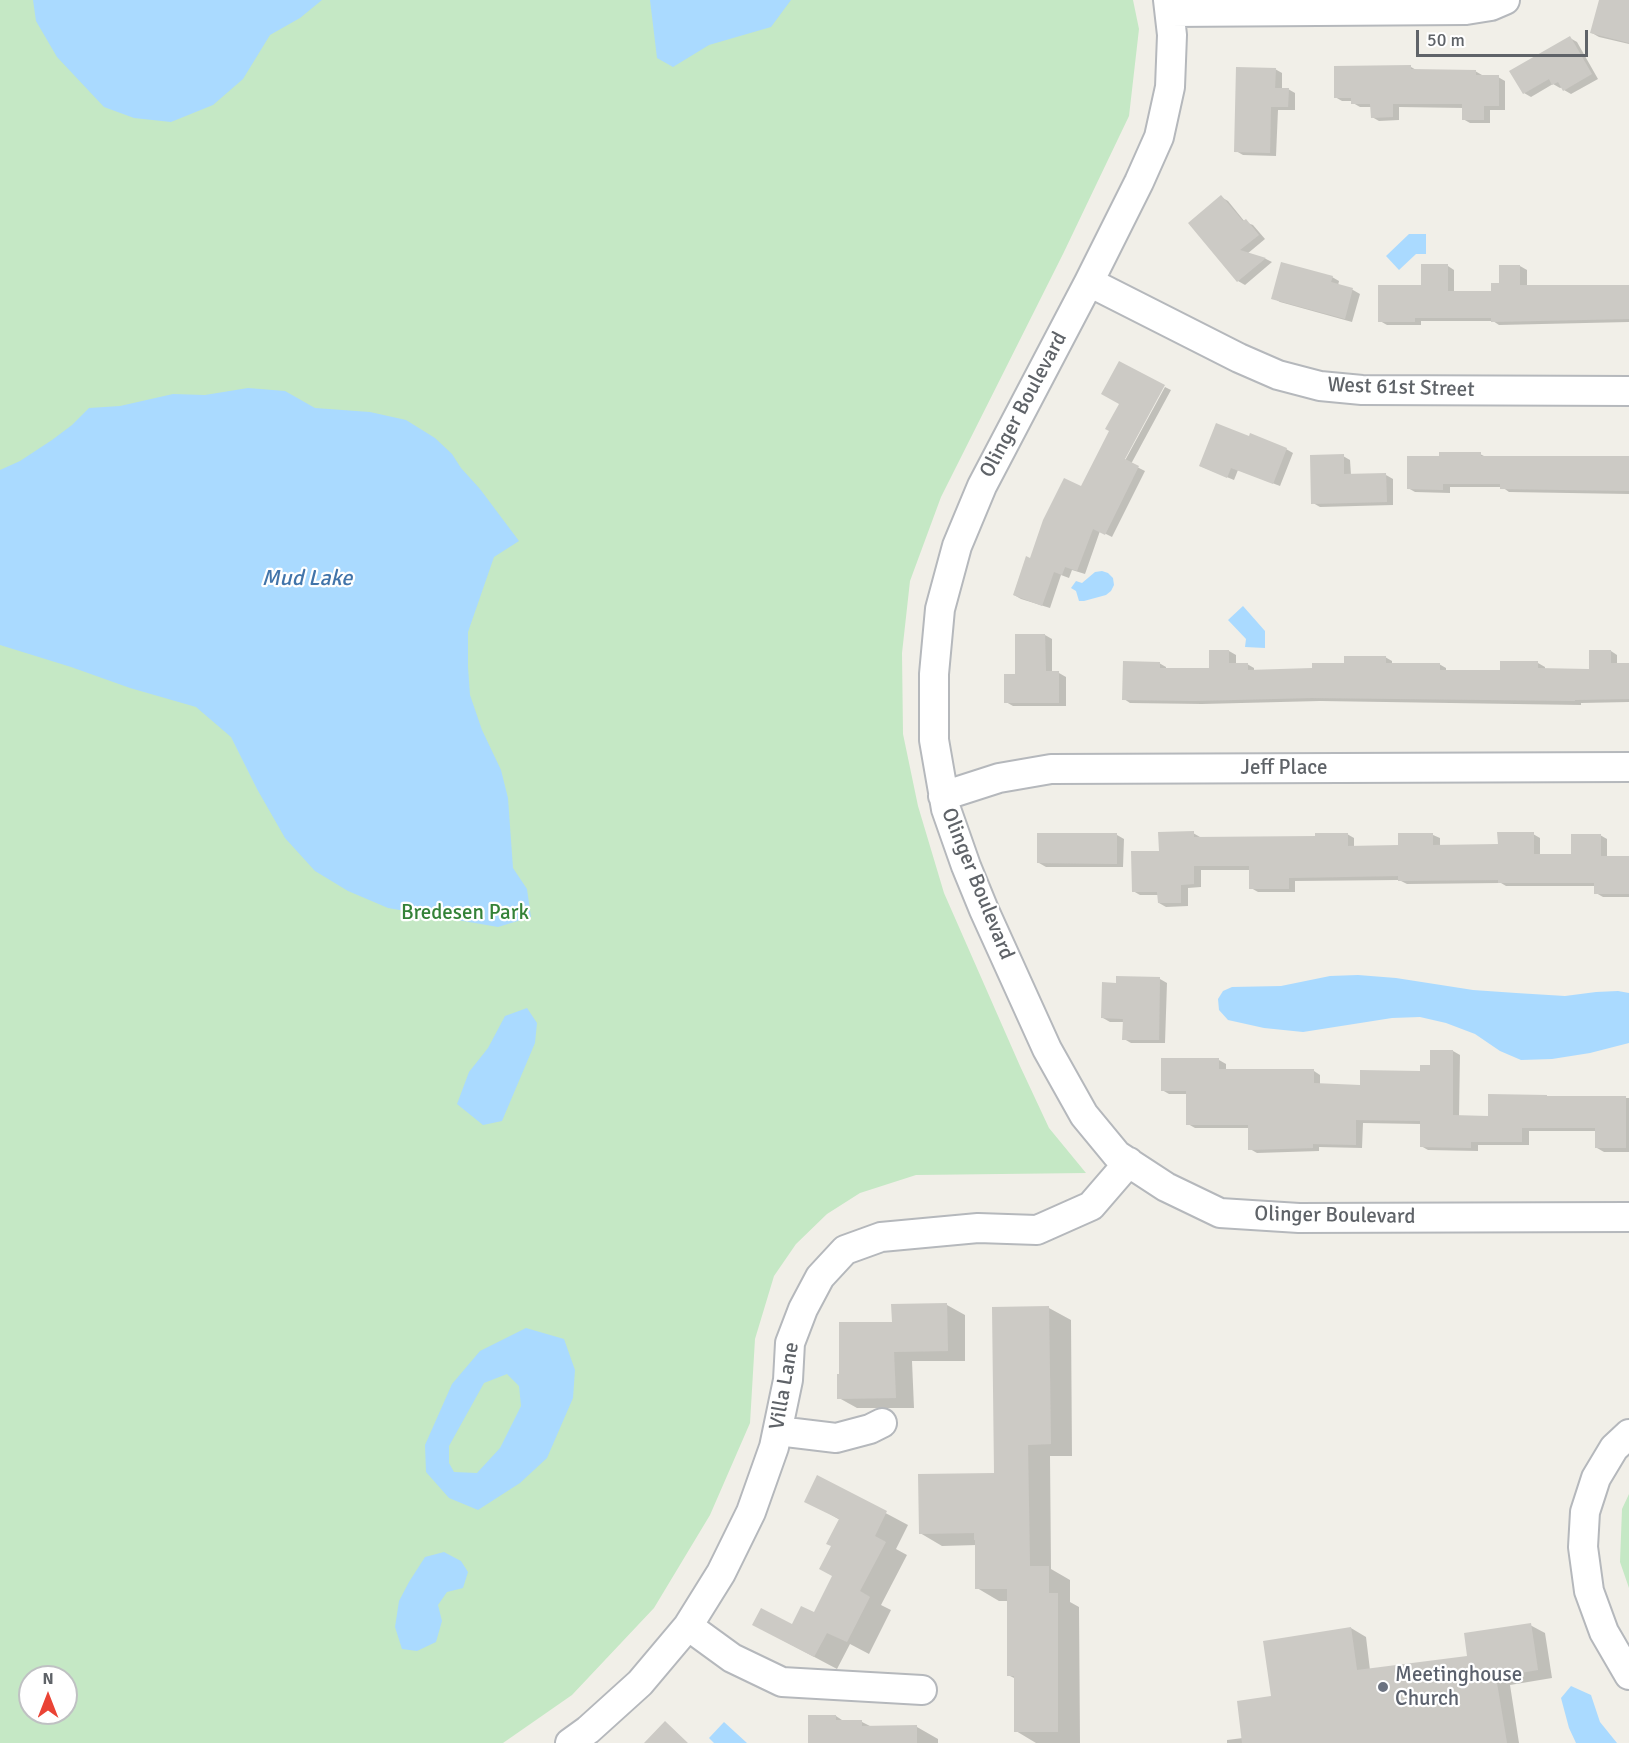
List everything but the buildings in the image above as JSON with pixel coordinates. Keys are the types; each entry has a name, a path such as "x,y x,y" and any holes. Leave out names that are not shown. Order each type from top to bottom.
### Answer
{"street":[{"path":"1169,6 1466,10 1491,6 1505,0"},
{"name":"Olinger Boulevard","path":"1169,6 1172,35 1170,87 1160,137 1089,282 982,486 957,546 940,609 934,674 934,740 946,809 975,888 1047,1049 1084,1115 1117,1155 1166,1187 1220,1213 1299,1218 1629,1217"},
{"name":"West 61st Street","path":"1089,282 1239,358 1278,375 1320,386 1362,390 1629,391"},
{"name":"Jeff Place","path":"943,796 999,778 1051,769 1629,767"},
{"name":"Villa Lane","path":"570,1743 588,1730 640,1683 688,1626 722,1573 751,1512 774,1447 788,1380 790,1343 803,1309 820,1277 844,1250 881,1237 978,1228 1037,1230 1091,1206 1129,1162"},
{"path":"778,1431 836,1438 882,1424"},
{"path":"1629,1434 1614,1448 1596,1478 1585,1512 1583,1546 1589,1591 1604,1632 1629,1675"},
{"path":"688,1626 732,1658 782,1682 922,1690"}],"green space":[{"name":"Bredesen Park","path":"0,0 1133,0 1139,29 1129,116 1063,254 941,497 910,581 902,653 903,734 918,806 944,893 1049,1128 1086,1173 916,1175 860,1193 827,1214 796,1244 774,1276 755,1339 750,1423 710,1515 654,1608 572,1695 503,1743 0,1743"},
{"path":"1629,1494 1629,1588 1620,1562 1622,1509"}],"water":[{"path":"33,0 322,0 300,18 270,35 243,79 213,105 171,122 134,118 104,107 57,57 36,21"},
{"path":"650,0 791,0 771,27 709,45 673,67 657,58"},
{"path":"1409,234 1426,234 1426,254 1416,254 1399,270 1386,256"},
{"name":"Mud Lake","path":"248,388 285,391 315,408 370,412 406,420 435,438 452,454 519,541 494,557 468,632 468,667 470,695 482,730 501,770 508,798 513,868 527,889 531,917 498,927 388,908 348,891 315,871 285,838 231,737 196,707 0,645 0,470 20,461 52,440 89,408 120,406 173,394 205,395"},
{"path":"1102,571 1113,578 1114,585 1111,591 1106,595 1079,601 1076,591 1071,588 1076,581 1082,583 1095,572"},
{"path":"1243,606 1265,631 1265,648 1245,647 1246,639 1228,620"},
{"path":"1358,975 1396,978 1473,990 1516,993 1565,996 1596,992 1629,993 1629,1043 1590,1053 1552,1059 1521,1060 1500,1051 1475,1034 1446,1023 1420,1017 1392,1018 1303,1032 1264,1028 1228,1020 1219,1010 1218,999 1223,991 1232,987 1281,986 1330,976"},
{"path":"527,1008 537,1023 535,1043 502,1121 483,1125 457,1104 469,1072 488,1048 505,1016"},
{"path":"526,1328 564,1339 575,1370 573,1398 547,1458 520,1483 478,1510 449,1498 426,1472 425,1445 452,1384 480,1351","holes":["507,1374 519,1386 521,1406 500,1448 477,1473 454,1472 449,1463 449,1446 484,1383"]},
{"path":"444,1552 461,1561 468,1572 463,1588 447,1592 438,1605 442,1621 436,1642 417,1651 402,1649 395,1627 399,1601 425,1557"},
{"path":"1571,1686 1591,1695 1600,1722 1617,1743 1576,1743 1569,1728 1561,1698"},
{"path":"724,1722 747,1743 714,1743 709,1738"}],"place":[{"name":"Meetinghouse Church","path":"1383,1687"}]}
